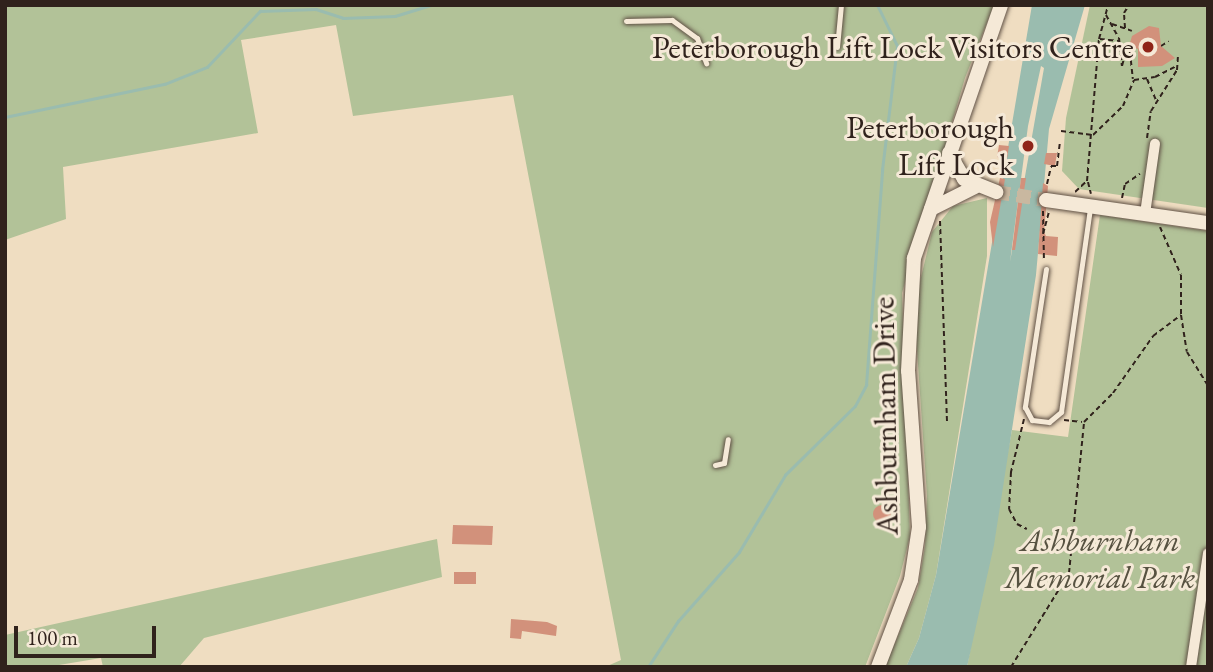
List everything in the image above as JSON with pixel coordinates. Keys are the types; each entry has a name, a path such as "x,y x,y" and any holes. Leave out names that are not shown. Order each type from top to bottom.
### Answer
{"street":[{"name":"Ashburnham Drive","path":"878,667 911,580 919,527 908,320 914,258 1001,5"},
{"path":"1151,144 1152,215"},
{"path":"949,153 958,172 975,187 996,192"},
{"path":"933,208 975,187"},
{"path":"1045,200 1208,223"},
{"path":"1191,667 1208,553"}],"lane":[{"path":"837,47 841,5"},
{"path":"626,22 672,20 697,38 706,63"},
{"path":"1046,269 1026,415 1032,420 1056,419 1061,412 1091,205"},
{"path":"715,466 724,463 728,439"}],"path":[{"path":"1091,205 1087,180 1089,135 1100,39 1108,5"},
{"path":"1125,28 1124,13 1129,5"},
{"path":"1061,131 1089,135 1123,106 1133,80 1128,47 1122,66 1120,41 1105,14"},
{"path":"1111,24 1132,31"},
{"path":"1100,39 1120,41"},
{"path":"1161,46 1169,41"},
{"path":"1151,144 1156,100 1178,66 1178,57"},
{"path":"1130,59 1135,58"},
{"path":"1133,80 1147,78 1178,66"},
{"path":"1147,78 1156,100"},
{"path":"1046,269 1045,200 1051,166 1057,166 1060,141"},
{"path":"1120,210 1125,184 1143,168"},
{"path":"1073,202 1075,191 1087,180"},
{"path":"933,208 943,228 947,425"},
{"path":"1152,215 1181,275 1181,315 1187,352 1208,386"},
{"path":"1044,234 1048,218"},
{"path":"1011,667 1069,573 1084,422 1113,393 1153,336 1181,315"},
{"path":"1026,415 1013,461 1009,509 1017,524 1027,529"},
{"path":"1056,419 1084,422"}],"green space":[{"path":"5,5 994,5 965,78 902,293 910,536 900,576 865,667 605,667 621,660 513,95 353,116 336,25 241,40 258,133 63,167 66,219 5,240"},
{"path":"1090,5 1208,5 1208,208 1079,189 1062,171 1066,118"},
{"path":"987,198 987,256 936,575 919,638 906,667 885,667 918,588 925,546 927,496 914,306 932,232 953,206"},
{"name":"Ashburnham Memorial Park","path":"1100,215 1208,231 1208,667 967,667 1012,430 1068,437"},
{"path":"437,539 442,577 204,638 179,667 103,667 101,658 47,667 5,667 5,635"}],"shaded area":[{"path":"1032,5 1085,5 1049,129 1036,275 994,545 967,667 906,667 919,638 936,575","holes":["1041,66 1044,68 1010,262 1028,126"]}],"building":[{"name":"Peterborough Lift Lock Visitors Centre","path":"1149,26 1159,28 1161,46 1175,58 1162,66 1138,67 1138,49 1129,46 1132,36"},
{"path":"999,145 1009,146 1007,159 997,157"},
{"path":"1046,153 1057,153 1055,166 1044,164"},
{"path":"1000,178 1005,179 993,247 990,222"},
{"path":"1021,178 1026,178 1015,250 1012,250"},
{"path":"1043,183 1048,186 1044,232 1046,236 1058,237 1057,256 1038,254"},
{"path":"878,505 886,505 891,514 889,521 878,523 873,518 873,510"},
{"path":"453,525 493,526 492,545 452,544"},
{"path":"454,572 476,572 476,584 454,584"},
{"path":"511,619 547,622 557,626 556,636 522,631 521,639 510,638"}],"waterway":[{"path":"5,117 165,84 207,67 260,11 316,9 343,18 395,16 430,5"},
{"path":"648,667 678,621 739,552 785,475 855,406 866,385 882,170 897,46 877,5"}],"tunnel":[{"path":"996,192 1046,200"}],"place":[{"name":"Peterborough Lift Lock Visitors Centre","path":"1148,47"},
{"name":"Peterborough Lift Lock","path":"1028,146"}]}
